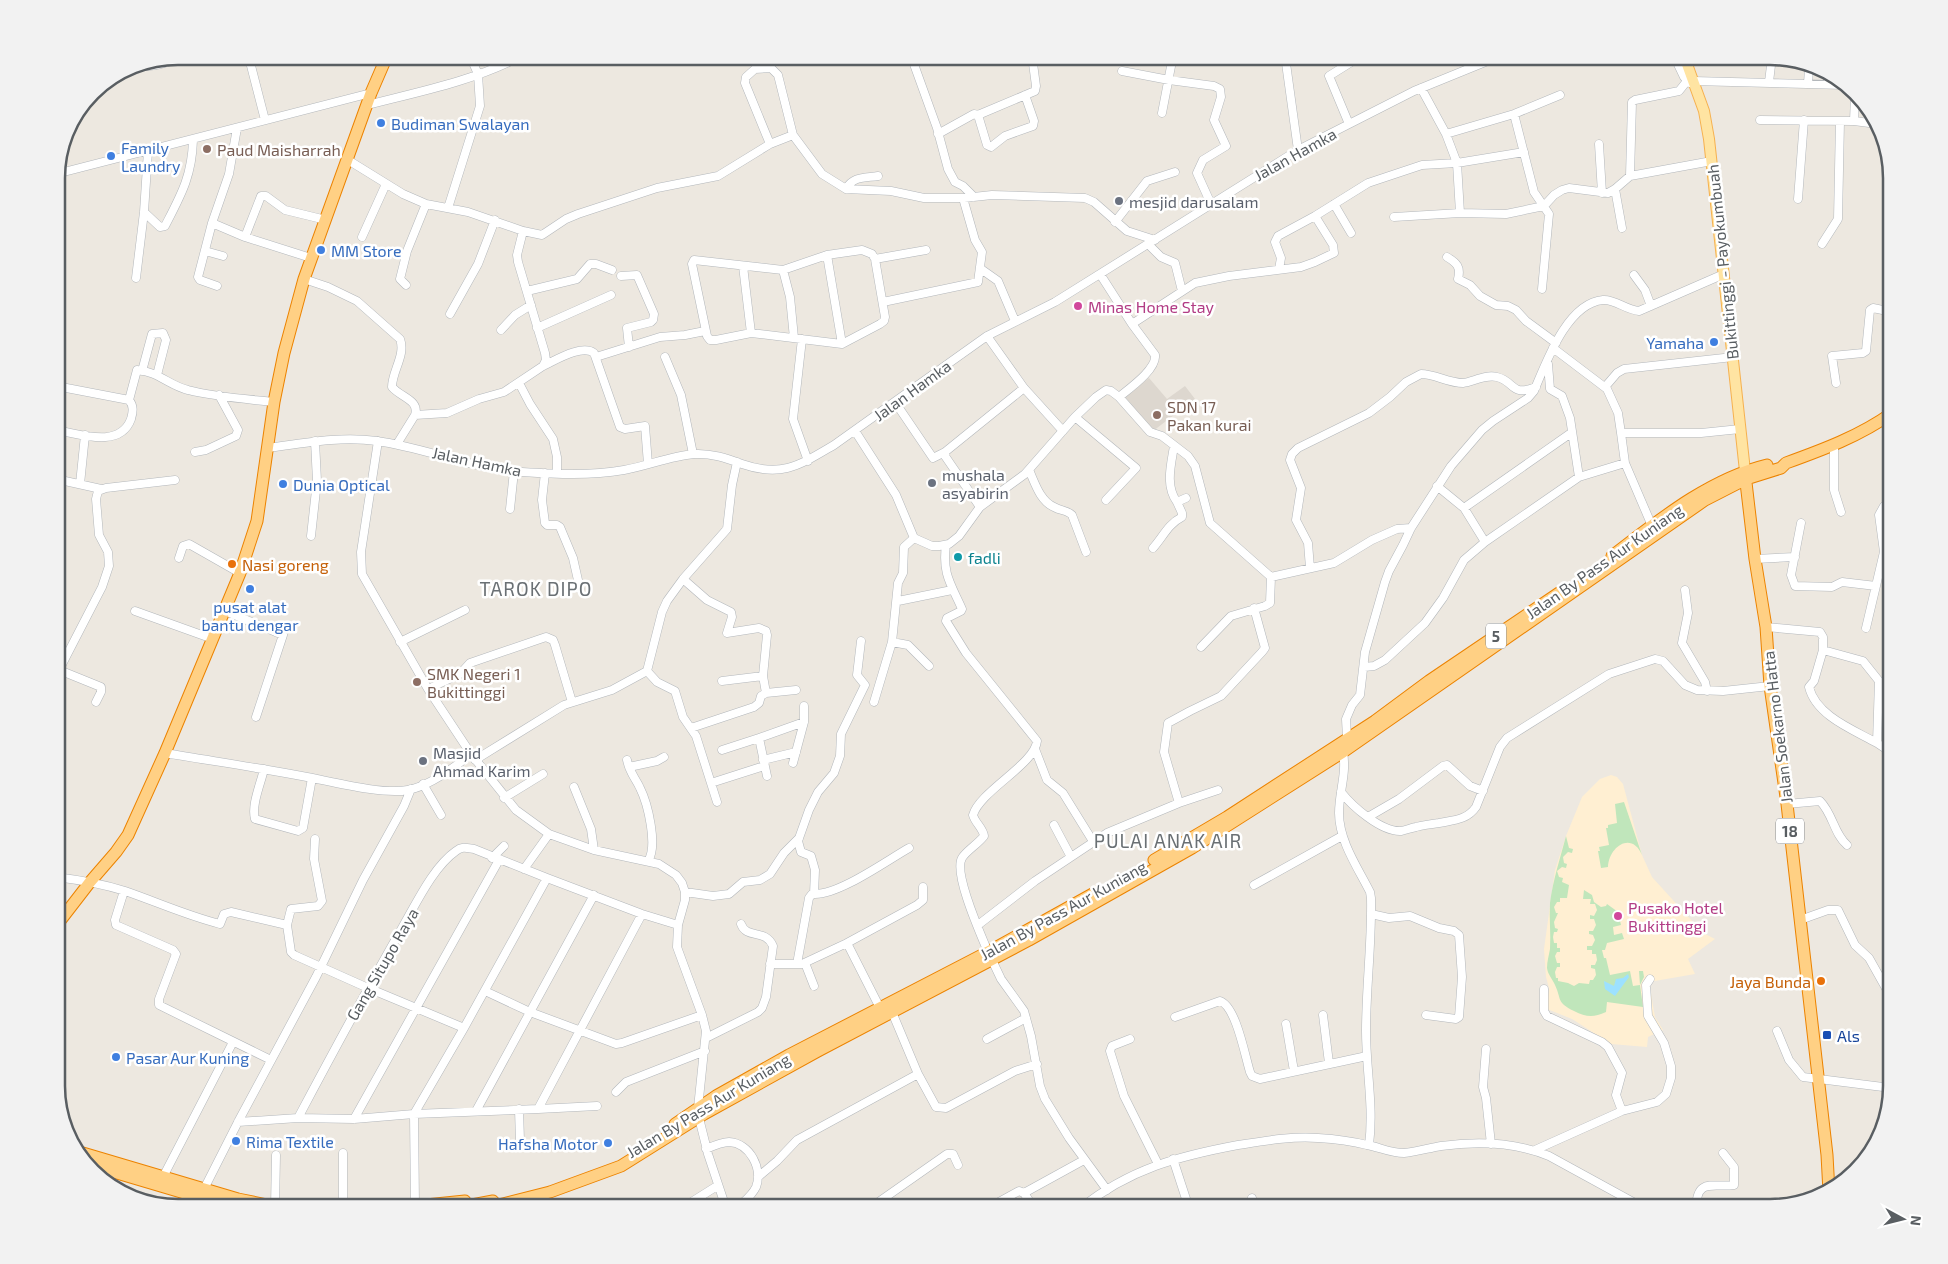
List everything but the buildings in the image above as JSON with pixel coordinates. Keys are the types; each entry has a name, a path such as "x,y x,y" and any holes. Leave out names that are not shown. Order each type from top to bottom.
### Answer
{"highway":[{"path":"65,914 128,835 165,753 240,573 257,521 274,402 286,346 304,279 348,160 366,105 383,65"},
{"name":"5","path":"1745,475 1781,468 1786,463 1834,444 1883,418"},
{"name":"Jalan By Pass Aur Kuniang","path":"1608,564 1652,526 1701,493 1745,475"},
{"name":"Jalan By Pass Aur Kuniang","path":"1266,796 1347,738 1425,689 1608,564 1745,475"},
{"name":"Jalan Soekarno Hatta","path":"1745,475 1755,559 1766,627 1770,686 1787,804 1827,1155 1828,1182"},
{"name":"Jalan By Pass Aur Kuniang","path":"515,1199 631,1157 699,1113 716,1096 892,1012 985,958 1192,848 1250,806 1343,752 1425,689"},
{"name":"Jalan By Pass Aur Kuniang","path":"816,1047 880,1008 985,958"},
{"path":"89,1155 204,1189 246,1199"},
{"path":"95,1162 224,1199"},
{"path":"101,1168 205,1199"},
{"path":"111,1176 186,1199"},
{"name":"Jalan By Pass Aur Kuniang","path":"473,1199 489,1197 499,1197 500,1199"}],"main road":[{"name":"Bukittinggi - Payokumbuah","path":"1687,65 1704,111 1712,161 1745,475"}],"street":[{"path":"252,65 265,120"},
{"path":"448,208 480,106 478,74 474,65"},
{"path":"366,105 434,88 500,65"},
{"path":"914,65 948,169 954,181 963,186 974,197"},
{"path":"938,134 974,114 978,115 1035,91 1033,65"},
{"path":"1162,113 1172,65"},
{"path":"1287,65 1298,150"},
{"path":"1346,65 1328,76 1349,124"},
{"name":"Jalan Hamka","path":"268,448 343,438 378,441 498,469 545,473 600,473 624,470 693,454 715,455 757,468 789,469 808,461 854,431 987,336 1055,302 1298,150 1421,88 1478,65"},
{"path":"1680,65 1692,83"},
{"path":"1769,82 1771,65"},
{"path":"770,144 745,84 746,77 755,69 771,68 778,75 793,135 822,174 846,188 891,191 924,198 963,198 992,195 1085,198 1094,202 1115,222 1132,234 1151,242 1161,257 1175,263 1182,291"},
{"path":"1122,71 1214,86 1220,89 1221,93 1214,120 1226,146 1203,160 1197,173 1211,204"},
{"path":"1808,84 1809,72"},
{"path":"1630,176 1632,102 1635,100 1679,91 1692,83 1769,82 1833,84"},
{"path":"1421,88 1446,134 1457,163 1460,213"},
{"path":"65,172 371,93"},
{"path":"978,115 986,145 991,147 1005,136 1034,126 1029,94"},
{"path":"1446,134 1514,114 1560,95"},
{"path":"1854,121 1855,104"},
{"path":"1514,114 1534,192 1549,214 1542,289"},
{"path":"1760,120 1868,123"},
{"path":"1798,199 1804,120"},
{"path":"1822,244 1834,226 1839,214 1840,121"},
{"path":"217,286 200,280 198,277 212,223 231,166 237,128"},
{"path":"348,160 386,184 426,204 495,220 523,231 546,234 560,223 578,214 657,188 718,176 770,144 793,135"},
{"path":"144,212 160,227 165,226 186,183 192,159 193,140"},
{"path":"1599,144 1602,193"},
{"path":"136,278 144,212 148,151"},
{"path":"1279,269 1281,258 1275,242 1278,236 1315,216 1368,183 1422,165 1457,163 1524,152"},
{"path":"1394,217 1460,213 1506,214 1544,206 1558,191 1569,188 1602,193 1615,189 1630,176 1712,161"},
{"path":"1115,222 1147,182 1175,172"},
{"path":"846,188 851,181 856,179 878,176"},
{"path":"362,237 386,184"},
{"path":"1615,189 1622,228"},
{"path":"245,237 261,196 266,196 285,210 326,220"},
{"path":"882,302 976,283 980,280 982,252 975,240 963,198"},
{"path":"406,285 400,278 406,251 426,204"},
{"path":"1334,204 1351,233"},
{"path":"1132,324 1182,291 1204,280 1301,267 1334,253 1333,245 1315,216"},
{"path":"450,314 478,264 495,220"},
{"path":"212,223 245,237 311,258"},
{"path":"523,231 517,255 545,353 543,366"},
{"path":"862,250 872,254 875,259 885,317 884,321 842,344 751,333 710,340 705,331 693,262 697,259 783,270 827,254 862,250"},
{"path":"875,259 926,250"},
{"path":"205,251 223,256"},
{"path":"827,254 842,344"},
{"path":"1447,257 1458,266 1460,272 1458,279 1460,281 1470,285 1480,296 1496,305 1508,306 1516,310 1554,346 1604,387 1615,405 1625,464 1652,526"},
{"path":"527,291 577,279 590,264 596,264 612,270"},
{"path":"743,266 751,333"},
{"path":"981,269 998,281 1015,321"},
{"path":"783,270 798,339 793,419 808,461"},
{"path":"1100,274 1132,324 1155,355 1156,360 1146,374 1119,397"},
{"path":"1347,738 1346,720 1352,705 1360,695 1365,652 1389,571 1411,528 1450,466 1482,430 1528,398 1536,387 1554,346 1565,328 1584,306 1603,300 1612,301 1631,311 1639,311 1724,274"},
{"path":"621,276 637,275 654,314 651,322 627,328 629,347"},
{"path":"1634,275 1645,290 1651,306"},
{"path":"304,279 328,287 357,301 400,339 402,345 392,387 414,403 417,410 397,444"},
{"path":"538,328 612,295"},
{"path":"501,330 515,315 531,305"},
{"path":"1836,383 1832,356 1863,353 1866,351 1870,310 1873,308 1883,310"},
{"path":"596,357 660,337 705,331"},
{"path":"142,371 152,334 163,333 166,340 158,375"},
{"path":"987,336 1024,388 1063,431"},
{"path":"415,415 440,414 453,411 479,399 504,392 543,366 582,349 590,350 596,357 620,427 624,429 645,426 648,464"},
{"path":"665,357 681,395 693,454"},
{"path":"1604,387 1616,373 1624,369 1733,357"},
{"path":"1548,359 1548,385 1550,389 1562,396 1570,418 1579,477"},
{"path":"65,432 106,438 119,434 124,430 131,418 133,408 129,400 137,370 158,375 188,390 274,402"},
{"path":"1310,568 1308,543 1296,520 1302,488 1290,460 1292,454 1298,448 1369,413 1406,382 1421,374 1461,383 1494,376 1501,378 1518,390 1536,387"},
{"path":"519,383 553,439 557,457 557,473"},
{"path":"65,388 129,400"},
{"path":"895,402 934,458 945,452 1024,388"},
{"path":"854,431 896,495 914,538 932,546 946,545 959,536 980,507 1029,470 1075,417 1102,392 1111,391 1119,397 1150,432 1162,436 1188,456 1195,466 1210,523 1271,577"},
{"path":"195,452 206,450 238,434 238,430 219,395"},
{"path":"1075,417 1136,468 1106,500"},
{"path":"1621,433 1700,433 1740,429"},
{"path":"1464,508 1572,433"},
{"path":"80,484 84,435"},
{"path":"311,536 317,481 315,441"},
{"path":"378,441 361,552 361,566 365,581 428,689 473,757 504,798 523,816 549,834 594,850 659,864 676,875 682,883 685,892 678,925 677,947 702,1015 706,1038 699,1113 706,1149 722,1199"},
{"path":"1834,444 1834,484 1841,512"},
{"path":"1153,548 1164,535 1169,525 1182,517 1170,483 1174,446"},
{"path":"945,452 945,456 980,507"},
{"path":"165,753 394,791 411,789 473,757 558,708 612,690 647,671 662,612 667,601 683,579 726,529 737,462"},
{"path":"1364,667 1374,666 1385,660 1425,623 1439,606 1464,560 1485,542 1579,477 1625,464"},
{"path":"1029,470 1045,502 1057,509 1068,511 1072,515 1086,552"},
{"path":"510,510 514,471"},
{"path":"545,473 542,500 544,523 547,526 557,525 560,527 572,558 580,589"},
{"path":"65,481 101,489 175,480"},
{"path":"1437,486 1464,508 1485,542"},
{"path":"65,659 107,573 108,552 99,535 96,499 98,491 101,489"},
{"path":"1177,502 1186,498"},
{"path":"1883,508 1879,515 1883,545"},
{"path":"1801,523 1792,580 1797,587 1832,587 1842,582 1876,586"},
{"path":"1271,577 1334,563 1372,540 1397,529 1411,528"},
{"path":"874,702 892,642 898,601 898,583 903,573 904,547 914,538"},
{"path":"179,558 183,546 189,544 240,573"},
{"path":"946,545 945,568 952,590 962,610 947,618 948,626 966,653 1035,738 1037,744 1035,749 975,809 974,819 983,831 984,836 962,858 960,866 964,890 978,925 985,958 1019,1002 1026,1018 1044,1099 1084,1160 1107,1190"},
{"path":"1866,628 1883,556"},
{"path":"1755,559 1795,557"},
{"path":"1201,647 1231,616 1270,603 1271,577"},
{"path":"683,579 706,600 731,612 732,617 727,633 759,628 766,631 763,676 766,693"},
{"path":"898,601 952,590"},
{"path":"1684,590 1688,613 1682,643 1706,682 1707,691"},
{"path":"1179,803 1164,752 1168,723 1222,696 1265,648 1254,608"},
{"path":"400,642 465,610"},
{"path":"135,611 213,639"},
{"path":"225,611 283,635 256,717"},
{"path":"1766,627 1820,632 1823,637 1823,650 1814,681 1810,687 1814,698 1833,719 1883,747"},
{"path":"428,689 460,674 470,663 546,637 553,640 572,702"},
{"path":"814,894 815,870 809,854 800,852 799,838 814,797 831,777 839,762 841,734 865,685 857,675 861,641"},
{"path":"892,642 908,645 929,666"},
{"path":"1823,650 1863,661 1879,681 1877,743"},
{"path":"1341,792 1350,803 1368,817 1385,827 1403,831 1414,827 1464,819 1472,812 1483,791 1500,747 1507,738 1609,674 1659,659 1686,685 1697,690 1707,691 1770,686"},
{"path":"647,671 657,682 675,691 686,724 696,736 717,802"},
{"path":"65,675 101,687 101,692 96,702"},
{"path":"722,681 763,676"},
{"path":"691,728 754,707 759,703 761,696 766,693 796,690"},
{"path":"793,763 804,722 804,706"},
{"path":"722,750 804,722"},
{"path":"759,738 766,776"},
{"path":"1035,749 1047,780 1063,793 1094,843"},
{"path":"711,783 796,752"},
{"path":"1343,752 1345,765 1339,814 1342,836 1370,892 1366,1002 1371,1119 1369,1145"},
{"path":"648,861 653,850 652,833 641,789 632,777 628,764 658,762 664,757"},
{"path":"1368,817 1399,799 1443,766 1448,765 1470,786 1483,791"},
{"path":"264,769 256,802 255,819 298,831 303,828 312,778"},
{"path":"504,798 542,774"},
{"path":"423,784 440,815"},
{"path":"574,787 591,830 594,850"},
{"path":"204,1189 321,968 363,880 404,806 411,789"},
{"path":"978,925 1035,881 1110,832 1179,803 1218,790"},
{"path":"1787,804 1820,801 1836,825 1840,838 1848,845"},
{"path":"1054,825 1071,857"},
{"path":"524,870 549,834"},
{"path":"1254,886 1342,836"},
{"path":"685,892 713,896 729,894 743,882 760,880 770,874 784,853 799,838"},
{"path":"315,840 314,859 322,901 318,906 291,909 287,925 291,952 321,968 464,1028"},
{"path":"354,1118 495,859 504,846"},
{"name":"Gang Situpo Raya","path":"298,1118 368,988 437,871 454,852 464,847 474,849 495,859 642,914 678,925"},
{"path":"814,986 801,964 812,894 823,893 850,882 909,848"},
{"path":"65,878 90,882 124,891 220,924 224,914 231,912 287,925"},
{"path":"416,1199 414,1114 547,878"},
{"path":"770,964 801,964 847,944 918,905 923,900 923,887"},
{"path":"124,891 116,925 173,950 176,954 159,999 159,1005 271,1060"},
{"path":"476,1111 594,895"},
{"path":"1800,920 1828,910 1838,910 1855,945 1869,958 1883,983"},
{"path":"538,1109 642,914"},
{"path":"1370,914 1389,918 1410,916 1439,928 1454,931 1459,935 1462,977 1459,1017 1456,1019 1426,1015"},
{"path":"706,1038 758,1012 762,1008 766,997 773,948 770,940 761,934 743,930 741,924"},
{"path":"847,944 880,1008"},
{"path":"1535,1150 1622,1111 1657,1102 1666,1094 1670,1083 1671,1066 1668,1053 1648,1016 1646,985 1650,979"},
{"path":"1544,989 1544,1011 1547,1016 1602,1042 1608,1047 1622,1073 1616,1095 1622,1111"},
{"path":"485,991 530,1012 610,1042 622,1043 702,1015"},
{"path":"1175,1017 1220,1001 1226,1003 1232,1012 1250,1072 1252,1076 1260,1078 1367,1056"},
{"path":"892,1012 918,1074 932,1103 936,1107 946,1108 1016,1071 1037,1064"},
{"path":"1323,1015 1329,1063"},
{"path":"987,1039 1026,1018"},
{"path":"1286,1024 1294,1071"},
{"path":"1777,1031 1789,1060 1800,1075 1883,1087"},
{"path":"1130,1038 1112,1046 1110,1051 1122,1090 1158,1164"},
{"path":"163,1177 233,1042"},
{"path":"1486,1049 1483,1087 1491,1144"},
{"path":"616,1092 626,1082 705,1051"},
{"path":"758,1177 797,1140 918,1074"},
{"path":"238,1122 596,1106"},
{"path":"520,1110 520,1141"},
{"path":"1094,1199 1107,1190 1158,1164 1174,1159 1208,1151 1285,1138 1316,1138 1369,1145 1392,1152 1405,1153 1442,1146 1491,1144 1515,1146 1535,1150 1627,1199"},
{"path":"706,1149 729,1142 741,1146 754,1158 758,1177 755,1189 746,1199"},
{"path":"343,1153 343,1199"},
{"path":"883,1199 950,1153 953,1154 958,1165"},
{"path":"1697,1199 1702,1189 1709,1185 1722,1187 1734,1185 1734,1167 1722,1153"},
{"path":"276,1155 279,1199"},
{"path":"1174,1159 1186,1199"},
{"path":"1024,1193 1084,1160"},
{"path":"696,1199 717,1186"},
{"path":"1004,1199 1019,1191 1024,1193 1028,1199"}],"shaded area":[{"name":"SDN 17 Pakan kurai","path":"1149,378 1167,399 1185,386 1195,399 1153,431 1125,397"},
{"name":"Pusako Hotel Bukittinggi","path":"1611,775 1617,777 1623,784 1642,855 1652,877 1705,934 1715,939 1688,959 1695,974 1649,982 1655,1017 1663,1030 1648,1037 1647,1047 1611,1044 1572,1019 1547,1009 1549,988 1546,977 1544,949 1555,870 1582,797 1600,779"}],"green space":[{"path":"1624,802 1642,855 1633,844 1622,844 1612,853 1608,867 1601,868 1599,847 1609,845 1606,828 1608,828 1608,825 1617,823 1615,804"},
{"path":"1566,836 1569,848 1573,849 1572,853 1568,852 1563,857 1564,863 1567,864 1566,868 1562,867 1557,871 1559,877 1563,878 1562,882 1569,885 1567,898 1560,898 1560,902 1557,902 1554,907 1556,913 1558,913 1554,922 1555,928 1558,929 1557,932 1554,932 1553,937 1554,943 1557,943 1557,948 1560,948 1560,952 1557,952 1555,956 1557,963 1560,963 1560,967 1557,967 1555,972 1556,978 1558,978 1558,981 1574,986 1579,983 1589,984 1590,980 1593,980 1596,975 1595,969 1591,968 1591,965 1595,965 1597,960 1596,954 1592,954 1592,950 1587,950 1587,946 1592,946 1595,940 1593,935 1589,934 1589,931 1593,931 1596,925 1594,919 1590,919 1590,915 1594,916 1597,910 1595,904 1590,904 1591,899 1583,899 1584,890 1592,895 1594,902 1601,907 1607,904 1618,912 1621,925 1613,927 1614,935 1622,933 1624,939 1607,943 1605,950 1602,950 1604,958 1606,958 1610,975 1630,971 1633,986 1640,985 1643,1007 1607,1002 1606,1012 1590,1016 1574,1011 1560,1000 1555,985 1548,973 1547,965 1550,949 1550,903 1555,878"},
{"path":"1639,971 1643,971 1644,977 1640,985"}],"water":[{"path":"1628,974 1629,977 1615,996 1605,989 1604,981 1614,986 1616,979 1623,978"}],"place":[{"name":"Budiman Swalayan","path":"381,123"},
{"name":"Paud Maisharrah","path":"207,149"},
{"name":"Family Laundry","path":"111,156"},
{"name":"mesjid darusalam","path":"1119,201"},
{"name":"MM Store","path":"321,250"},
{"name":"Minas Home Stay","path":"1078,306"},
{"name":"Yamaha","path":"1714,342"},
{"name":"SDN 17 Pakan kurai","path":"1157,415"},
{"name":"mushala asyabirin","path":"932,483"},
{"name":"Dunia Optical","path":"283,484"},
{"name":"fadli","path":"958,557"},
{"name":"Nasi goreng","path":"232,564"},
{"name":"pusat alat bantu dengar","path":"250,589"},
{"name":"SMK Negeri 1 Bukittinggi","path":"417,682"},
{"name":"Masjid Ahmad Karim","path":"423,761"},
{"name":"Pusako Hotel Bukittinggi","path":"1618,916"},
{"name":"Jaya Bunda","path":"1821,981"},
{"name":"Als","path":"1827,1035"},
{"name":"Pasar Aur Kuning","path":"116,1057"},
{"name":"Rima Textile","path":"236,1141"},
{"name":"Hafsha Motor","path":"608,1143"}],"district":[{"name":"TAROK DIPO","path":"536,588"},
{"name":"PULAI ANAK AIR","path":"1168,840"}]}
